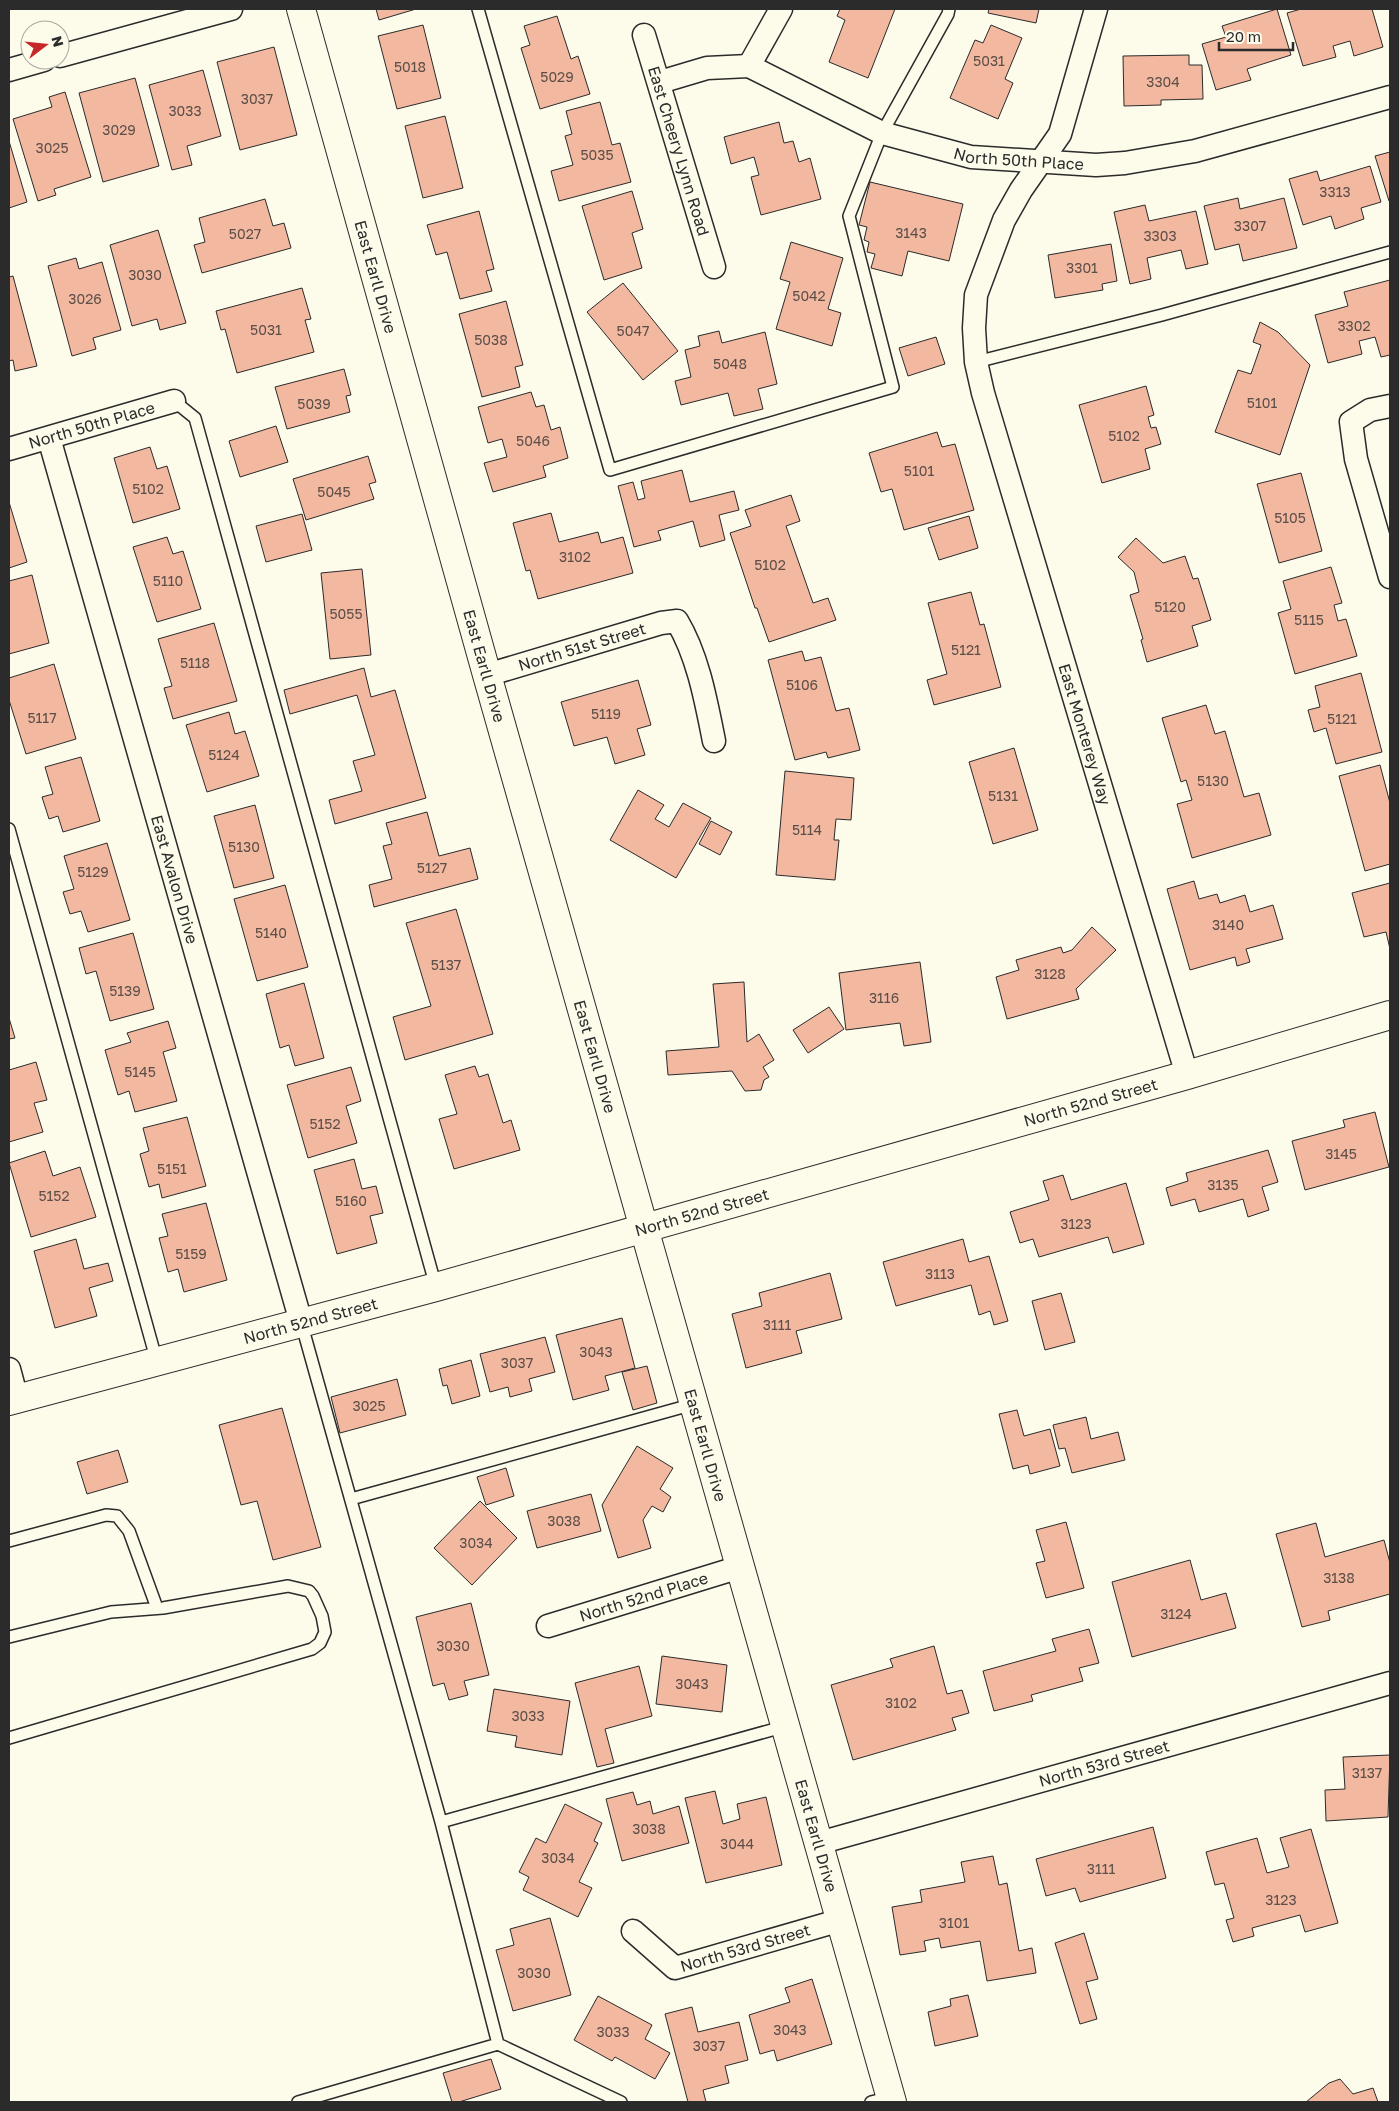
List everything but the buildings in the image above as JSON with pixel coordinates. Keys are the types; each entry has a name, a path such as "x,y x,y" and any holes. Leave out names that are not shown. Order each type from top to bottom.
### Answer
{"street":[{"path":"70,53 231,9"},
{"name":"East Earll Drive","path":"301,9 487,675 841,1920 885,2100"},
{"path":"749,66 781,9"},
{"name":"East Monterey Way","path":"1096,9 1060,134 1021,190 1004,220 976,295 974,328 976,362 983,393 1187,1075"},
{"name":"East Cheery Lynn Road","path":"644,35 660,82 714,267"},
{"name":"North 50th Place","path":"660,82 706,68 749,66 882,133 971,157 1096,165 1125,163 1195,151 1390,97"},
{"name":"North 50th Place","path":"9,450 174,401"},
{"path":"1390,406 1370,410 1351,422 1356,459 1390,577"},
{"name":"East Avalon Drive","path":"49,438 301,1322"},
{"name":"North 51st Street","path":"487,675 661,623 677,622 686,636 706,702 714,741"},
{"name":"North 52nd Street","path":"13,1400 436,1287 1187,1075 1390,1015"},
{"path":"9,1369 13,1400"},
{"name":"North 52nd Place","path":"548,1626 740,1567"},
{"name":"North 53rd Street","path":"819,1842 1390,1683"},
{"name":"North 53rd Street","path":"633,1930 675,1968 841,1920"}],"lane":[{"path":"478,9 610,470 893,388 849,216 882,133 948,14 948,9"},
{"path":"976,362 1162,315 1390,252"},
{"path":"174,401 195,418 436,1287"},
{"path":"9,829 157,1362"},
{"path":"301,1322 442,1822 498,2044"},
{"path":"351,1499 694,1404"},
{"path":"9,1541 106,1515 117,1516 130,1531 157,1608"},
{"path":"9,1637 111,1612 157,1608 288,1586 309,1591 322,1616 325,1632 320,1643 312,1649 9,1738"},
{"path":"442,1822 786,1726"},
{"path":"298,2102 498,2044 622,2102"}]}
